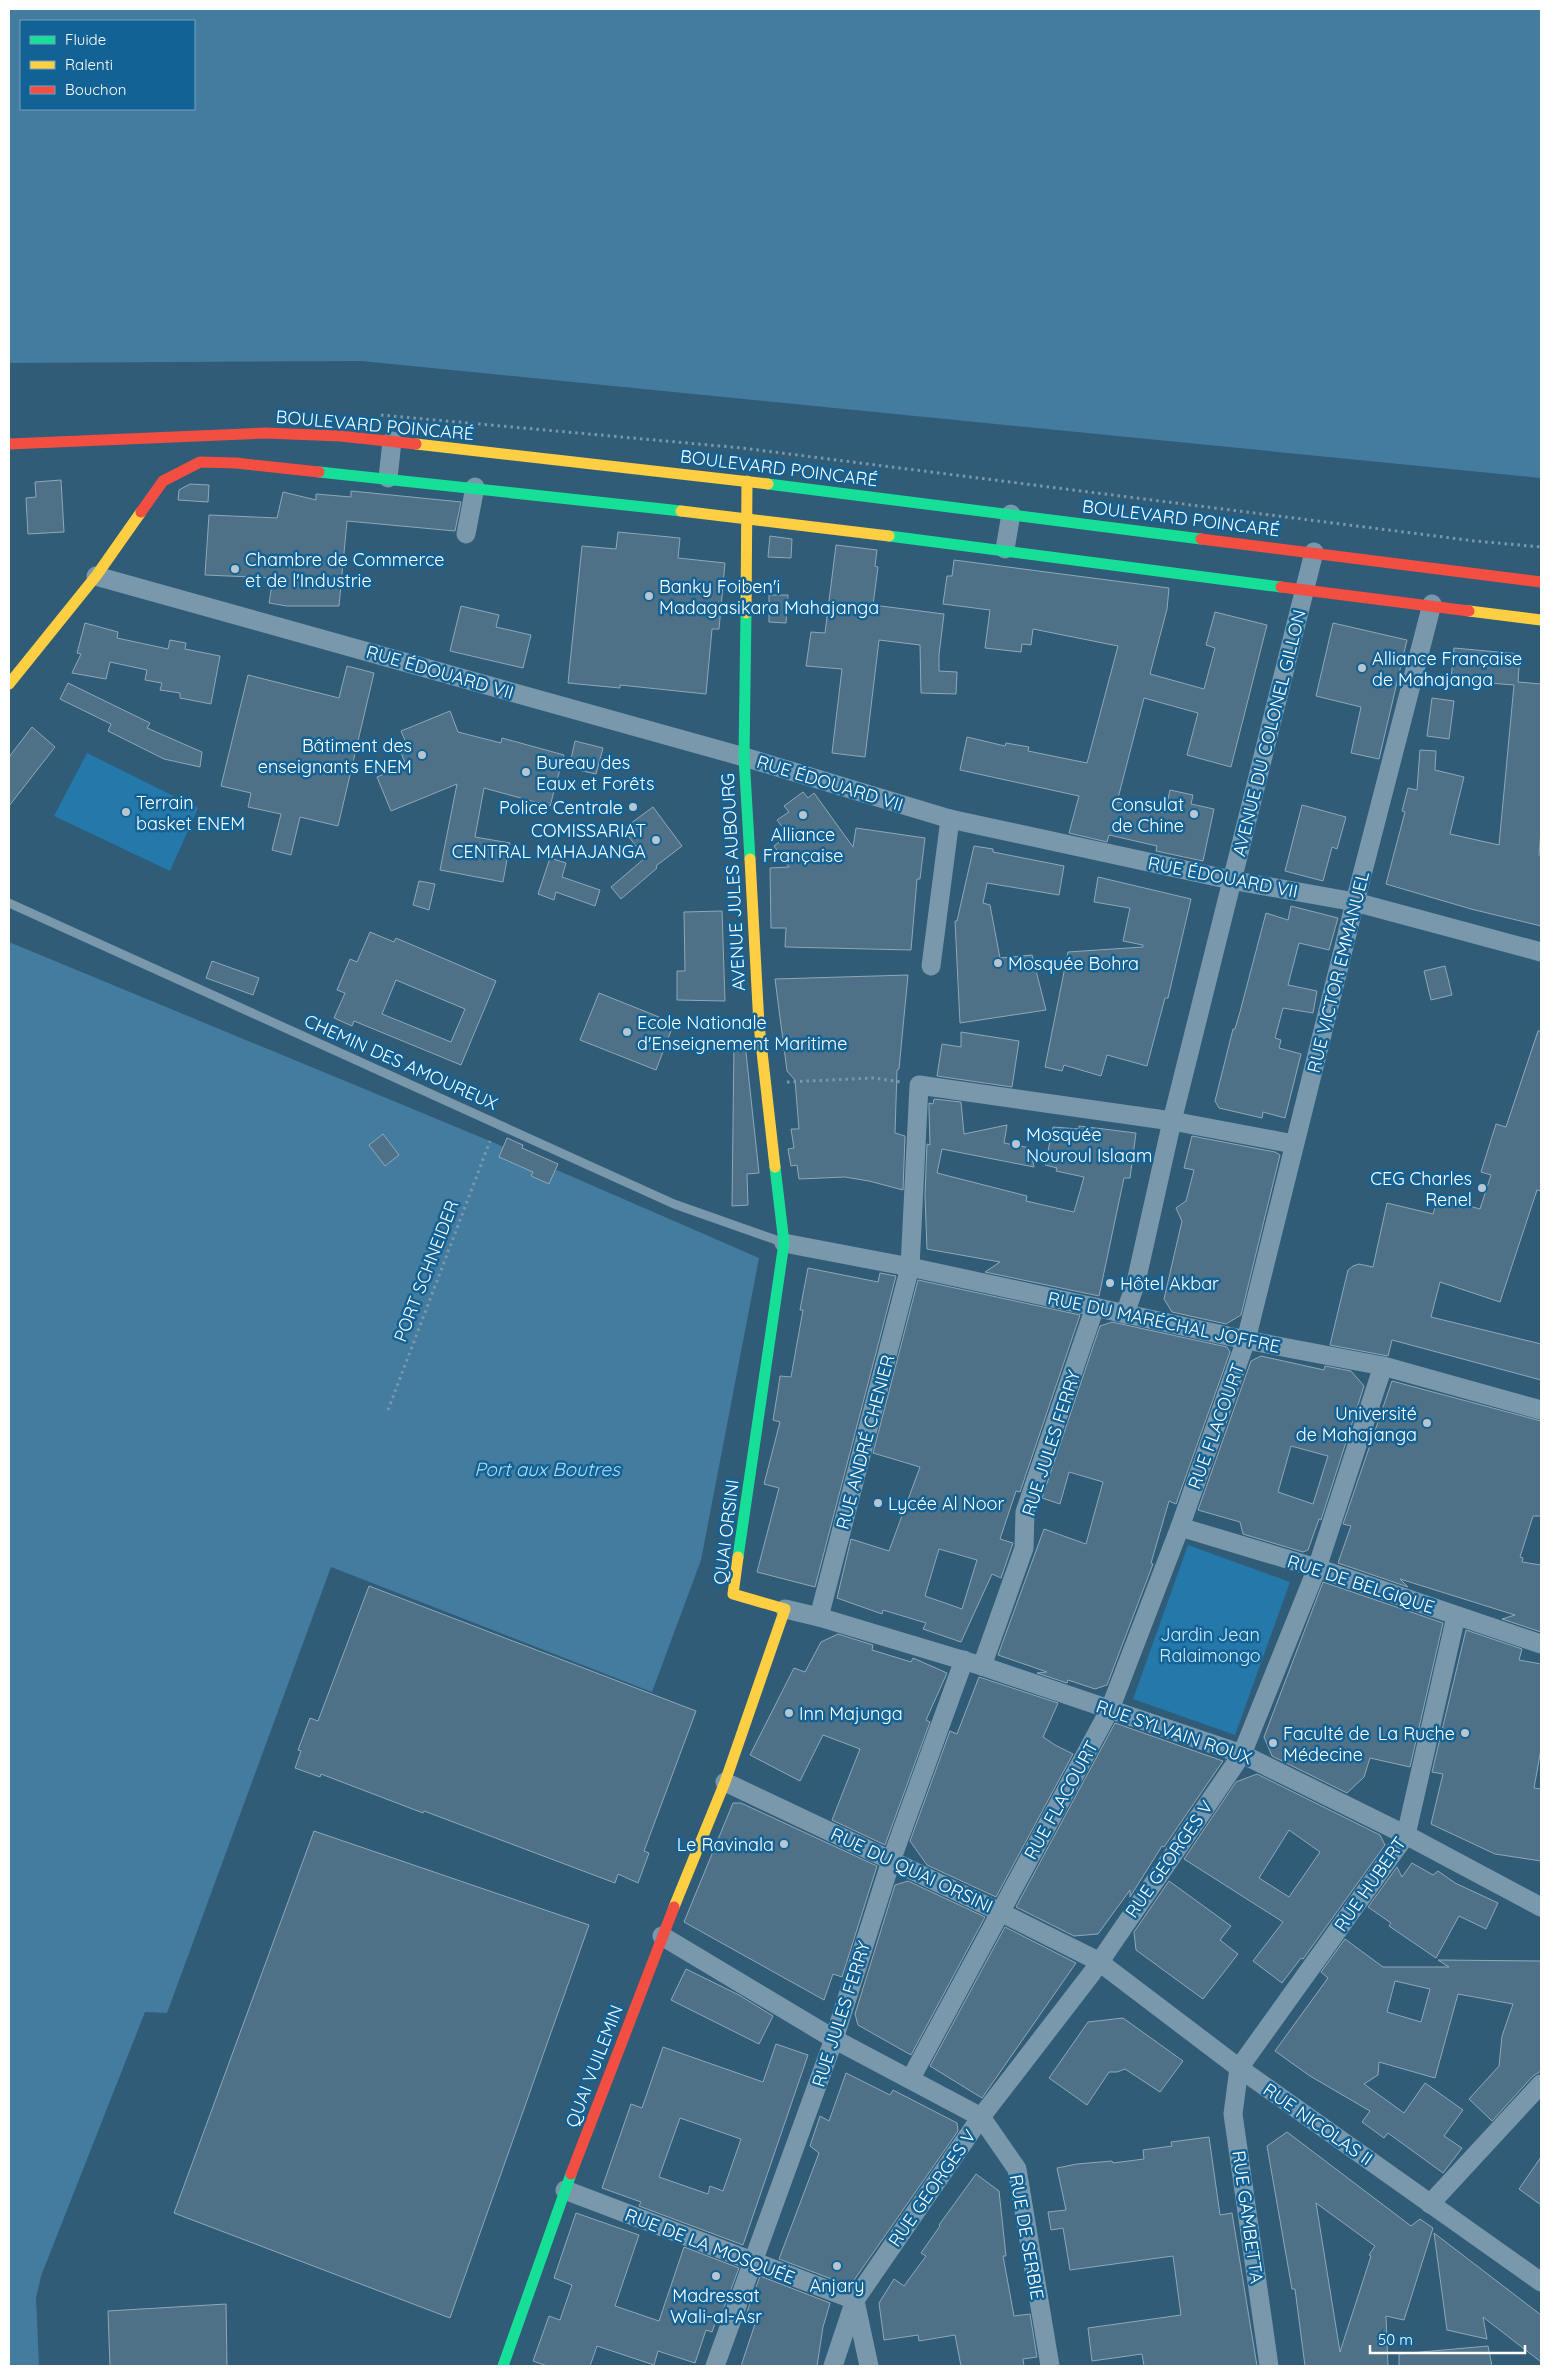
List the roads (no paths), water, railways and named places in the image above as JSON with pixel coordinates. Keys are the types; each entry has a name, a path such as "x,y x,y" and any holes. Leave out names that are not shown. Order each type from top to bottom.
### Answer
{"street":[{"name":"BOULEVARD POINCARÉ","path":"9,444 265,433 340,436 747,480 1541,582"},
{"path":"199,435 200,462"},
{"path":"388,478 392,441"},
{"path":"9,684 96,576 163,481 200,462 236,463 388,478 746,518 1432,604 1541,620"},
{"name":"AVENUE JULES AUBOURG","path":"747,480 744,757 758,1025 784,1243"},
{"path":"466,534 475,487"},
{"path":"1005,550 1012,514"},
{"name":"AVENUE DU COLONEL GILLON","path":"1125,1314 1136,1282 1172,1121 1314,552"},
{"name":"RUE ÉDOUARD VII","path":"96,576 744,757 950,819 1232,880 1355,902 1541,952"},
{"name":"RUE VICTOR EMMANUEL","path":"1246,1340 1355,902 1432,604"},
{"path":"931,966 950,819"},
{"name":"RUE ANDRÉ CHENIER","path":"819,1617 910,1267 918,1085 1172,1121"},
{"path":"1172,1121 1294,1144"},
{"name":"RUE DU MARÉCHAL JOFFRE","path":"784,1243 910,1267 1246,1340 1383,1366 1541,1410"},
{"name":"QUAI ORSINI","path":"784,1243 733,1594 785,1610"},
{"name":"RUE JULES FERRY","path":"982,1666 1024,1548 1025,1512 1095,1307"},
{"name":"RUE FLACOURT","path":"911,2078 1110,1709 1180,1527 1246,1340"},
{"name":"RUE GEORGES V","path":"833,2366 855,2300 981,2117 1084,1984 1242,1754 1317,1568 1383,1366"},
{"name":"RUE DE BELGIQUE","path":"1180,1527 1317,1568 1541,1644"},
{"path":"725,1782 785,1610"},
{"name":"RUE SYLVAIN ROUX","path":"785,1610 819,1617 964,1660 1242,1754 1406,1835 1541,1906"},
{"name":"RUE HUBERT","path":"1238,2068 1406,1835 1456,1616"},
{"name":"RUE JULES FERRY","path":"715,2366 834,2039 891,1861 964,1660"},
{"name":"RUE DU QUAI ORSINI","path":"725,1782 1000,1912 1098,1961"},
{"name":"QUAI VUILEMIN","path":"503,2366 565,2190 662,1936 725,1782"},
{"path":"662,1936 834,2039 911,2078 981,2117"},
{"name":"RUE NICOLAS II","path":"1098,1961 1238,2068 1541,2282"},
{"name":"RUE GAMBETTA","path":"1238,2068 1233,2114 1269,2366"},
{"path":"1430,2204 1541,2084"},
{"name":"RUE DE SERBIE","path":"981,2117 1017,2169 1050,2366"},
{"name":"RUE DE LA MOSQUÉE","path":"565,2190 855,2300"},
{"path":"855,2300 868,2366"}],"lane":[{"name":"CHEMIN DES AMOUREUX","path":"9,903 674,1204 784,1243"}],"water":[{"path":"9,9 1541,9 1541,478 361,361 9,363"},
{"name":"Port aux Boutres","path":"9,942 490,1141 759,1258 701,1560 652,1692 331,1567 167,2013 145,2012 41,2276 36,2298 39,2366 9,2366"}],"place":[{"name":"Chambre de Commerce et de l'Industrie","path":"235,569"},
{"name":"Banky Foiben'i Madagasikara Mahajanga","path":"649,596"},
{"name":"Alliance Française de Mahajanga","path":"1362,668"},
{"name":"Bâtiment des enseignants ENEM","path":"422,755"},
{"name":"Bureau des Eaux et Forêts","path":"526,772"},
{"name":"Police Centrale","path":"633,807"},
{"name":"Terrain basket ENEM","path":"126,812"},
{"name":"Consulat de Chine","path":"1194,814"},
{"name":"Alliance Française","path":"803,815"},
{"name":"COMISSARIAT CENTRAL MAHAJANGA","path":"656,840"},
{"name":"Mosquée Bohra","path":"998,963"},
{"name":"Ecole Nationale d'Enseignement Maritime","path":"627,1032"},
{"name":"Mosquée Nouroul Islaam","path":"1016,1144"},
{"name":"CEG Charles Renel","path":"1482,1188"},
{"name":"Hôtel Akbar","path":"1110,1283"},
{"name":"Université de Mahajanga","path":"1427,1423"},
{"name":"Lycée Al Noor","path":"878,1503"},
{"name":"Inn Majunga","path":"789,1713"},
{"name":"La Ruche","path":"1465,1733"},
{"name":"Faculté de Médecine","path":"1273,1743"},
{"name":"Le Ravinala","path":"784,1844"},
{"name":"Anjary","path":"837,2266"},
{"name":"Madressat Wali-al-Asr","path":"716,2276"}],"park label":[{"name":"Jardin Jean Ralaimongo","path":"1210,1644"}]}
